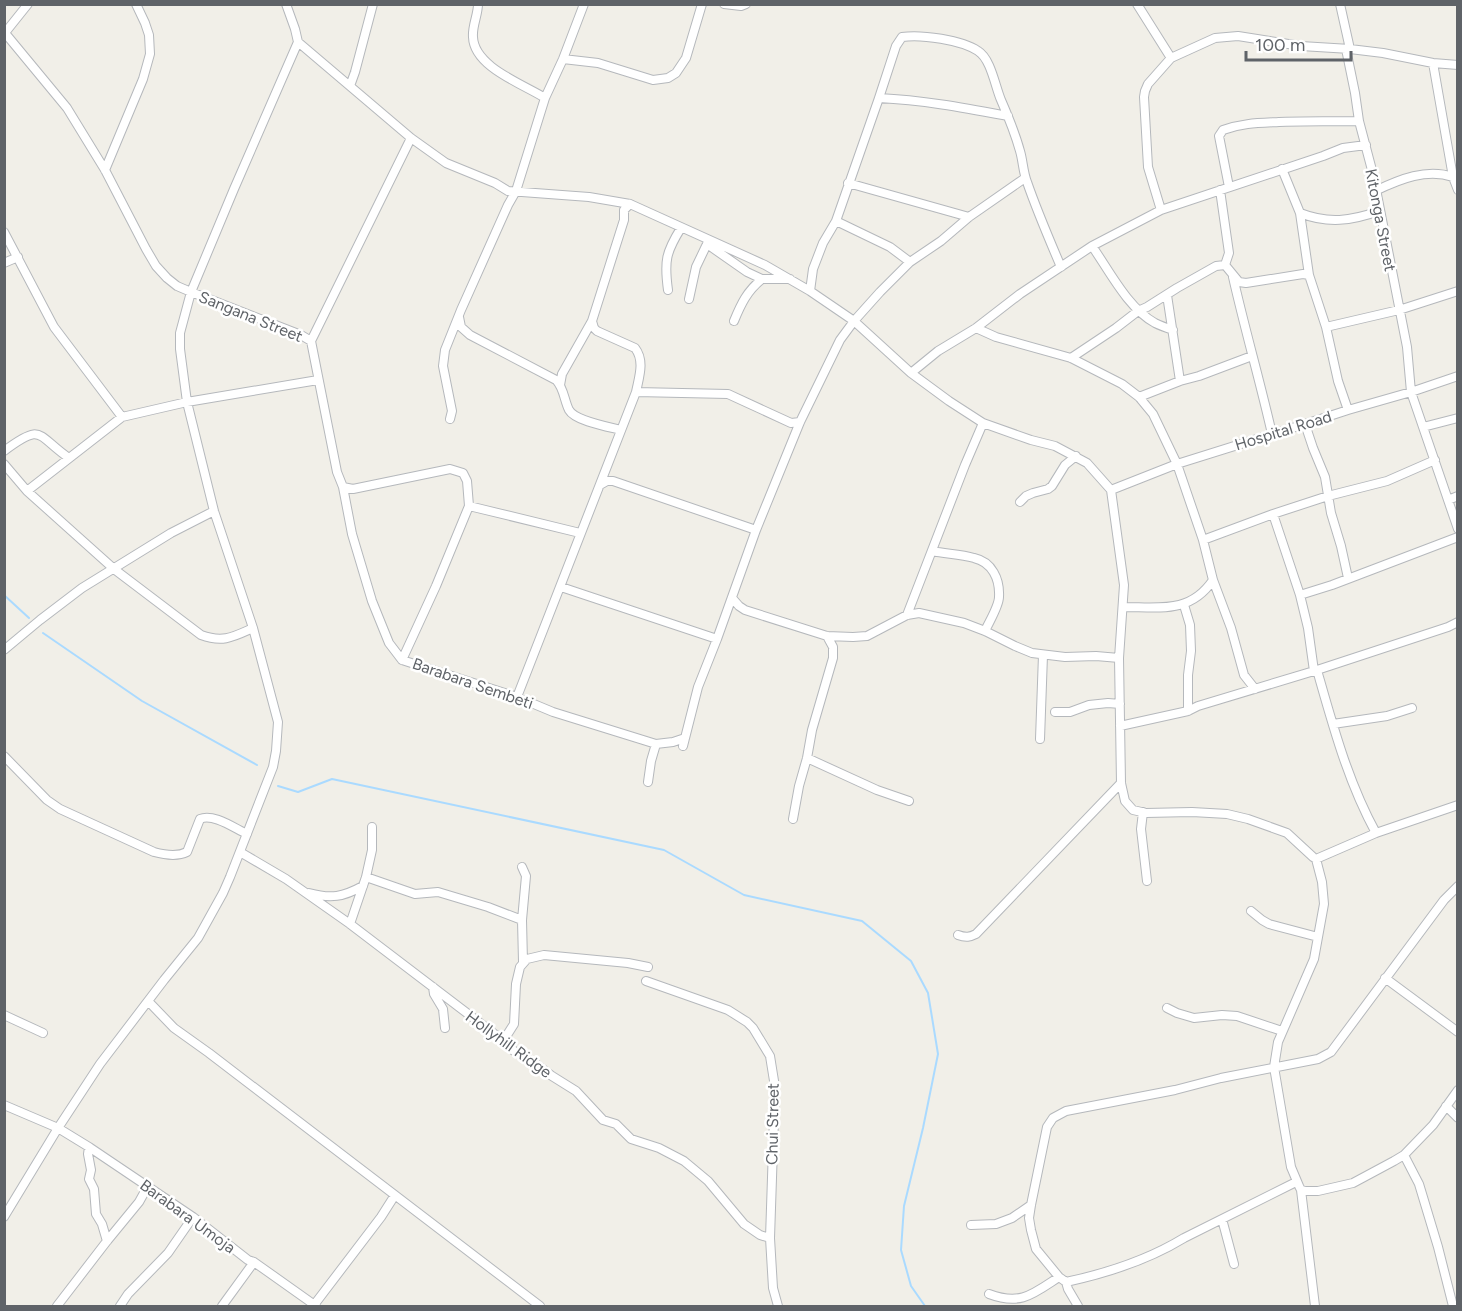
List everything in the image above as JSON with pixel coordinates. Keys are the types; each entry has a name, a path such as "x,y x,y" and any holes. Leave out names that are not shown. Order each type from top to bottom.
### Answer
{"street":[{"path":"5,34 28,4"},
{"path":"105,170 143,79 150,54 149,35 136,4"},
{"path":"4,1217 100,1064 198,938 223,893 273,767 278,722 253,628 213,511 187,402 180,333 191,292 298,42 285,4"},
{"path":"350,86 373,4"},
{"path":"478,4 472,36 475,50 498,72 545,98"},
{"path":"450,419 452,411 444,375 445,350 516,191 545,98 584,4"},
{"path":"563,59 598,63 653,80 668,78 676,73 686,58 702,4"},
{"path":"724,4 741,6 746,4"},
{"path":"1137,4 1171,58"},
{"name":"Kitonga Street","path":"1340,4 1359,121 1376,191 1407,347 1411,392 1458,529"},
{"name":"Sangana Street","path":"5,34 67,108 105,170 156,266 172,282 191,292 311,341"},
{"path":"810,291 813,269 819,252 836,221 896,46 902,36 927,35 951,41 979,51 985,59 1021,152 1025,178 1061,267"},
{"path":"1161,210 1148,167 1144,97 1148,84 1171,58 1215,38 1238,36 1301,46 1383,53 1433,63 1458,65"},
{"path":"298,42 411,138 446,163 495,183 508,191 589,197 630,204 709,242 765,265 791,279 854,321 911,373 949,401 984,423 1030,440 1055,446 1076,456 1087,463 1111,490 1124,585 1119,658 1121,783 1125,801 1133,810 1143,812 1227,814 1287,833 1316,859 1322,882 1324,904 1314,959 1278,1042 1275,1067 1291,1167 1299,1186 1315,1306"},
{"path":"1433,63 1439,101 1454,150 1453,177 1458,190"},
{"path":"879,98 933,103 1008,116"},
{"path":"1229,187 1220,136 1223,130 1252,123 1359,121"},
{"path":"311,341 411,138"},
{"path":"911,373 938,351 976,328 1020,294 1092,246 1161,210 1343,148 1366,145"},
{"path":"1282,169 1300,213 1309,275 1326,327 1338,381 1348,410"},
{"path":"1376,191 1394,182 1434,172 1453,177"},
{"name":"Barabara Sembeti","path":"311,341 352,534 372,601 389,643 402,660 518,697 553,712 656,744 684,742 698,687 756,530 800,422 840,340 880,292 910,262 1025,178"},
{"path":"848,183 969,217"},
{"path":"1220,190 1229,253 1225,265"},
{"path":"621,430 572,414 561,385 562,374 592,321 624,220 624,210 630,204"},
{"path":"1300,213 1316,219 1334,221 1379,211"},
{"path":"836,221 890,247 910,262"},
{"path":"668,290 666,258 681,228"},
{"path":"4,232 54,327 122,417"},
{"path":"709,242 747,272 762,279 791,279"},
{"path":"688,299 696,267 709,242"},
{"path":"1092,246 1138,311 1155,323 1173,330"},
{"path":"4,263 18,257"},
{"path":"1225,265 1239,282 1246,283 1293,274 1309,275"},
{"path":"1071,358 1138,311 1216,266 1225,265"},
{"path":"1233,275 1272,434"},
{"path":"734,321 749,291 762,279"},
{"path":"1326,327 1399,309 1458,291"},
{"path":"1167,295 1180,381"},
{"path":"459,315 461,327 470,335 556,380 561,385"},
{"path":"518,697 636,392 641,361 639,352 597,330 592,321"},
{"path":"976,328 996,337 1071,358 1122,384 1139,397 1153,414 1177,464 1203,540 1213,580 1231,628 1244,675 1255,689"},
{"path":"1139,397 1252,356"},
{"name":"Hospital Road","path":"1111,490 1177,464 1458,376"},
{"path":"27,492 122,417 187,402 318,380"},
{"path":"636,392 728,394 791,423 800,422"},
{"path":"1423,428 1458,418"},
{"path":"907,615 984,423"},
{"path":"1305,424 1325,477 1331,513 1348,578"},
{"path":"4,451 22,438 39,434 69,458"},
{"path":"1020,502 1026,496 1052,486 1065,465 1076,456"},
{"path":"1203,540 1328,496 1387,480 1435,460"},
{"path":"4,464 27,492 114,569 201,635 214,639 231,638 253,628"},
{"path":"343,487 353,489 450,469 459,471 467,481 469,506 402,660"},
{"path":"600,484 613,482 756,530"},
{"path":"1448,500 1458,496"},
{"path":"469,506 580,533"},
{"path":"4,650 82,588 171,533 213,511"},
{"path":"1273,514 1300,595 1316,670 1345,764 1376,833"},
{"path":"1300,595 1458,537"},
{"path":"932,551 974,558 990,566 996,576 999,598 985,631"},
{"path":"1123,607 1167,608 1184,605 1207,590 1213,580"},
{"path":"561,586 717,639"},
{"path":"732,598 745,610 827,636 867,636 907,615 920,613 985,631 1032,653 1065,657 1119,658"},
{"path":"1184,605 1190,625 1191,651 1188,711"},
{"path":"1120,726 1188,711 1458,622"},
{"path":"794,819 812,730 833,658 832,647 827,636"},
{"path":"1040,739 1043,655"},
{"path":"1055,712 1070,712 1089,705 1120,704"},
{"path":"1333,724 1387,716 1412,708"},
{"path":"648,782 656,744"},
{"path":"4,756 47,800 60,809 154,852 165,855 187,852 200,819 206,816 247,834"},
{"path":"807,758 877,790 909,801"},
{"path":"958,935 965,938 976,934 1121,783"},
{"path":"1316,859 1376,833 1458,805"},
{"path":"1143,812 1142,829 1147,881"},
{"path":"350,924 365,882 372,850 372,827"},
{"name":"Hollyhill Ridge","path":"240,852 286,879 350,924 501,1039 514,1052 576,1091 603,1120 616,1124 631,1139 659,1148 684,1161 708,1181 744,1224 760,1235 770,1238"},
{"path":"522,867 526,876 522,920 523,962"},
{"path":"304,892 332,897 350,893 365,882 415,894 438,892 488,906 522,920"},
{"path":"1078,1306 1062,1279 1036,1249 1029,1218 1047,1127 1053,1118 1066,1111 1318,1059 1331,1052 1384,978 1444,900 1458,886"},
{"path":"1251,911 1269,924 1318,937"},
{"path":"501,1039 507,1035 514,1024 516,984 520,967 527,959 544,955 648,967"},
{"path":"1384,978 1458,1032"},
{"name":"Chui Street","path":"646,981 728,1010 753,1028 770,1056 775,1087 770,1238 773,1288 778,1306"},
{"path":"433,987 443,1009 445,1028"},
{"path":"148,1001 174,1028 540,1306"},
{"path":"1167,1008 1194,1018 1238,1016 1282,1031"},
{"path":"4,1015 43,1033"},
{"path":"989,1294 1013,1300 1034,1293 1062,1279 1092,1276 1135,1262 1222,1219 1299,1186 1309,1191 1318,1191 1353,1183 1404,1155 1433,1125 1458,1090"},
{"name":"Barabara Umoja","path":"4,1105 58,1128 89,1147 193,1217 248,1260 315,1306"},
{"path":"1446,1106 1458,1118"},
{"path":"89,1147 91,1170 89,1179 94,1190 96,1214 107,1241"},
{"path":"1404,1155 1419,1184 1453,1306"},
{"path":"57,1306 139,1202 144,1193 144,1184"},
{"path":"315,1306 395,1195"},
{"path":"971,1225 996,1224 1012,1218 1031,1205"},
{"path":"120,1306 128,1294 168,1253 193,1217"},
{"path":"1222,1219 1234,1264"},
{"path":"222,1306 254,1262"}],"waterway":[{"path":"4,595 29,618"},
{"path":"43,633 142,701 257,765"},
{"path":"278,786 298,792 332,779 664,850 744,895 862,921 911,961 928,993 938,1054 904,1206 901,1250 911,1286 925,1306"}]}
